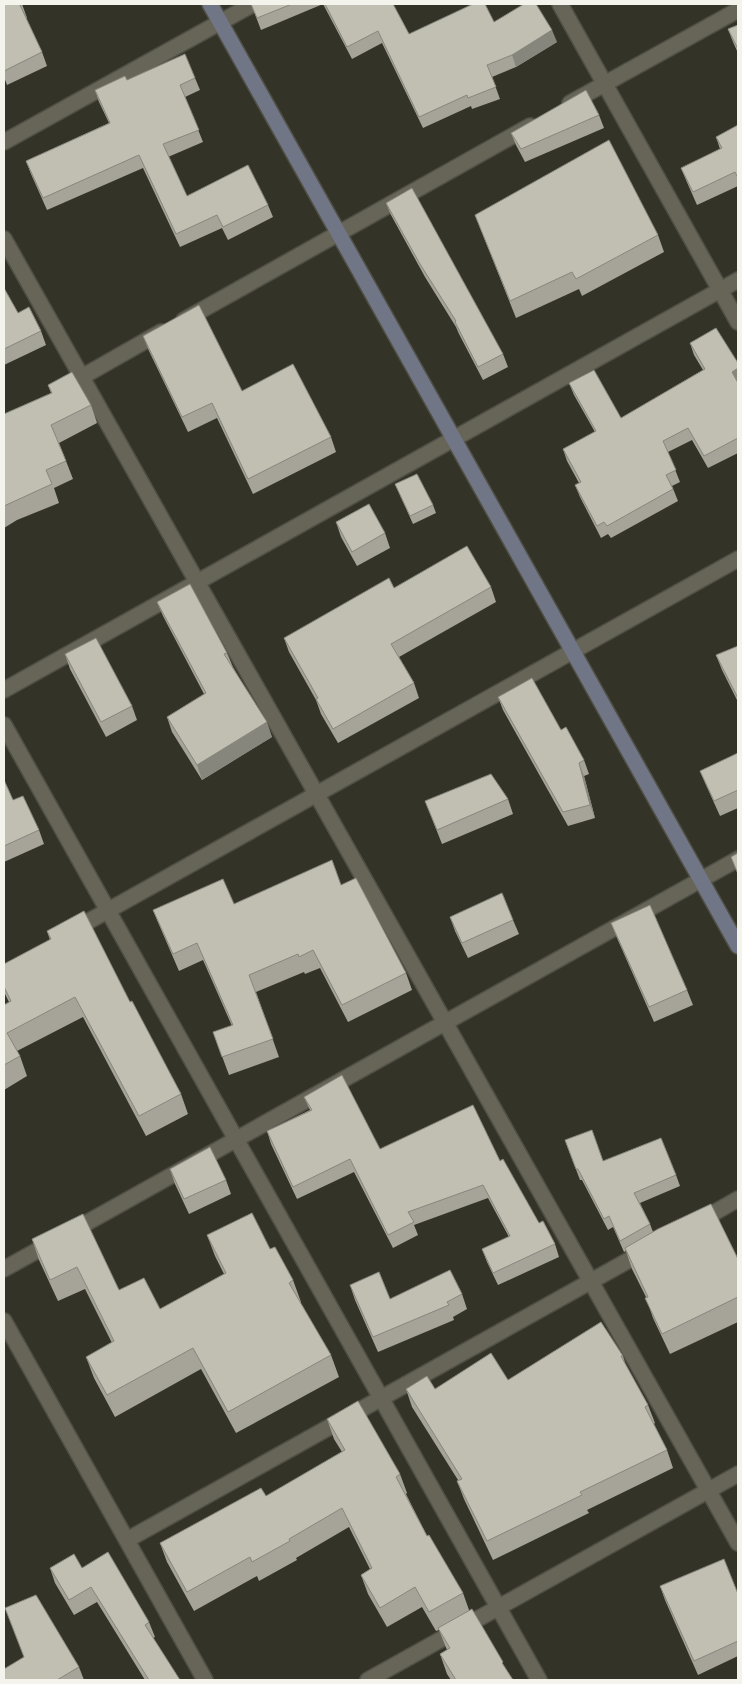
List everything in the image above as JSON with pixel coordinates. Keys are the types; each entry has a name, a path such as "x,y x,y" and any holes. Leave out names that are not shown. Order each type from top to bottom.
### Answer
{"main road":[{"path":"210,4 738,946"}],"street":[{"path":"4,142 253,4"},
{"path":"560,4 738,322"},
{"path":"64,387 738,10"},
{"path":"4,239 738,1543"},
{"path":"4,690 738,280"},
{"path":"64,935 738,559"},
{"path":"4,726 539,1680"},
{"path":"4,1269 738,859"},
{"path":"686,1228 738,1199"},
{"path":"127,1540 660,1243"},
{"path":"4,1320 205,1680"},
{"path":"368,1680 738,1474"}],"building":[{"path":"4,4 22,4 20,5 42,52 4,71"},
{"path":"251,4 292,4 257,18"},
{"path":"325,4 393,4 409,34 473,4 485,4 494,22 524,4 536,4 552,30 512,55 487,65 496,87 468,98 467,95 419,117 378,31 347,47"},
{"path":"738,25 738,49 728,29"},
{"path":"185,54 195,78 180,85 199,130 163,144 187,196 248,165 268,205 223,227 217,215 176,234 139,155 43,198 26,161 110,123 95,90 125,76 127,80"},
{"path":"586,90 599,115 521,149 511,133"},
{"path":"738,125 738,178 735,172 693,192 681,168 722,148 716,137"},
{"path":"609,140 658,235 576,279 572,272 510,301 475,215"},
{"path":"412,188 503,354 478,367 456,321 420,264 386,203"},
{"path":"4,288 18,313 29,307 41,331 4,349"},
{"path":"199,305 242,391 293,364 331,437 248,479 212,403 182,417 143,336"},
{"path":"716,328 738,363 738,368 732,372 738,383 738,438 704,456 688,428 663,441 676,470 666,475 673,489 607,526 604,522 597,526 575,485 581,482 563,449 596,431 569,383 594,370 621,418 705,369 690,343"},
{"path":"72,372 91,405 51,425 66,461 46,470 52,484 4,506 4,414 52,393 48,385"},
{"path":"417,474 433,505 410,516 395,484"},
{"path":"369,504 385,533 352,552 336,522"},
{"path":"467,546 491,587 391,644 414,683 333,729 284,638 389,578 394,588"},
{"path":"190,584 227,653 224,654 267,722 197,765 167,717 206,693 157,602"},
{"path":"96,638 132,706 101,722 65,654"},
{"path":"738,646 738,698 716,655"},
{"path":"532,678 561,730 566,727 584,760 579,763 590,805 563,812 498,697"},
{"path":"738,753 738,790 714,801 700,771"},
{"path":"491,774 508,799 437,830 425,801"},
{"path":"4,780 13,800 23,796 39,830 4,846"},
{"path":"738,853 738,874 731,857"},
{"path":"332,860 341,885 356,878 406,973 342,1005 313,950 299,957 298,954 249,975 273,1039 222,1057 213,1032 233,1025 197,943 173,954 153,910 223,879 234,904"},
{"path":"502,893 513,920 462,943 450,917"},
{"path":"650,905 687,990 649,1007 611,923"},
{"path":"84,911 130,1002 132,1001 181,1094 139,1116 75,997 7,1033 20,1056 4,1065 4,1005 11,1001 4,987 4,964 51,939 47,931"},
{"path":"342,1075 380,1149 473,1105 500,1161 503,1159 539,1223 543,1221 555,1244 493,1273 482,1249 510,1236 483,1185 408,1212 414,1222 388,1235 350,1159 293,1187 267,1131 312,1110 304,1097"},
{"path":"592,1130 603,1161 661,1138 676,1175 634,1193 650,1224 620,1241 609,1216 604,1219 578,1169 576,1169 565,1140"},
{"path":"210,1147 226,1180 184,1199 170,1169"},
{"path":"711,1204 738,1259 738,1297 662,1334 645,1298 648,1297 625,1248 658,1229"},
{"path":"252,1213 270,1249 275,1247 293,1280 289,1283 331,1355 228,1412 193,1348 107,1395 86,1357 114,1341 77,1267 50,1280 32,1239 83,1214 119,1290 144,1278 160,1309 226,1273 207,1235"},
{"path":"450,1270 462,1294 447,1302 449,1305 373,1337 350,1285 379,1272 390,1299"},
{"path":"601,1322 623,1356 621,1356 648,1405 645,1407 667,1450 580,1492 582,1495 487,1541 457,1481 462,1479 406,1389 427,1376 435,1389 491,1353 508,1380"},
{"path":"358,1401 400,1474 396,1477 427,1536 429,1535 463,1593 429,1612 415,1587 380,1608 361,1575 372,1568 342,1508 289,1539 290,1541 252,1562 250,1557 187,1592 160,1543 261,1488 266,1496 345,1450 327,1419"},
{"path":"108,1552 149,1622 145,1625 180,1680 149,1680 91,1587 69,1600 50,1568 74,1554 82,1568"},
{"path":"724,1559 738,1594 738,1641 694,1661 660,1586"},
{"path":"36,1595 79,1667 57,1680 4,1680 4,1669 24,1657 5,1608"},
{"path":"472,1609 513,1680 456,1680 440,1654 450,1648 438,1628"}]}
